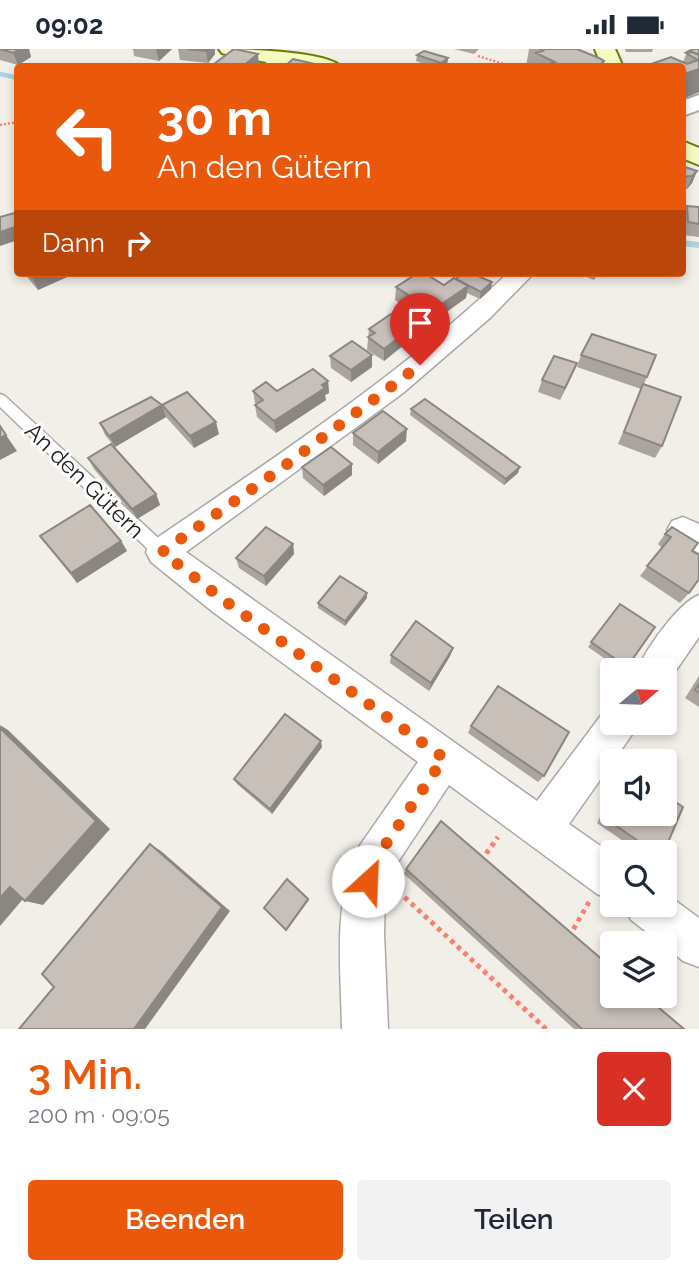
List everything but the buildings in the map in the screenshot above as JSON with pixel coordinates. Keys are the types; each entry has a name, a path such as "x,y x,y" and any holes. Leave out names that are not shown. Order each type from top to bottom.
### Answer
{"main road":[{"path":"229,49 275,62"}],"street":[{"path":"162,552 279,470 438,351 489,307 518,277"},
{"name":"An den Gütern","path":"162,552 225,601 600,870"},
{"path":"665,658 694,625"},
{"path":"542,828 609,735"},
{"path":"365,1029 362,933 364,896 371,866 444,758"},
{"path":"662,917 699,945"}],"lane":[{"name":"An den Gütern","path":"0,399 162,552"}],"path":[{"path":"478,56 500,63"},
{"path":"480,864 489,850"},
{"path":"371,866 546,1029"},
{"path":"567,940 576,924"}],"waterway":[{"path":"0,74 14,77"},
{"path":"686,243 699,245"}],"route":[{"path":"368,881 371,866 444,758 225,601 162,552 279,470 420,365"}]}
